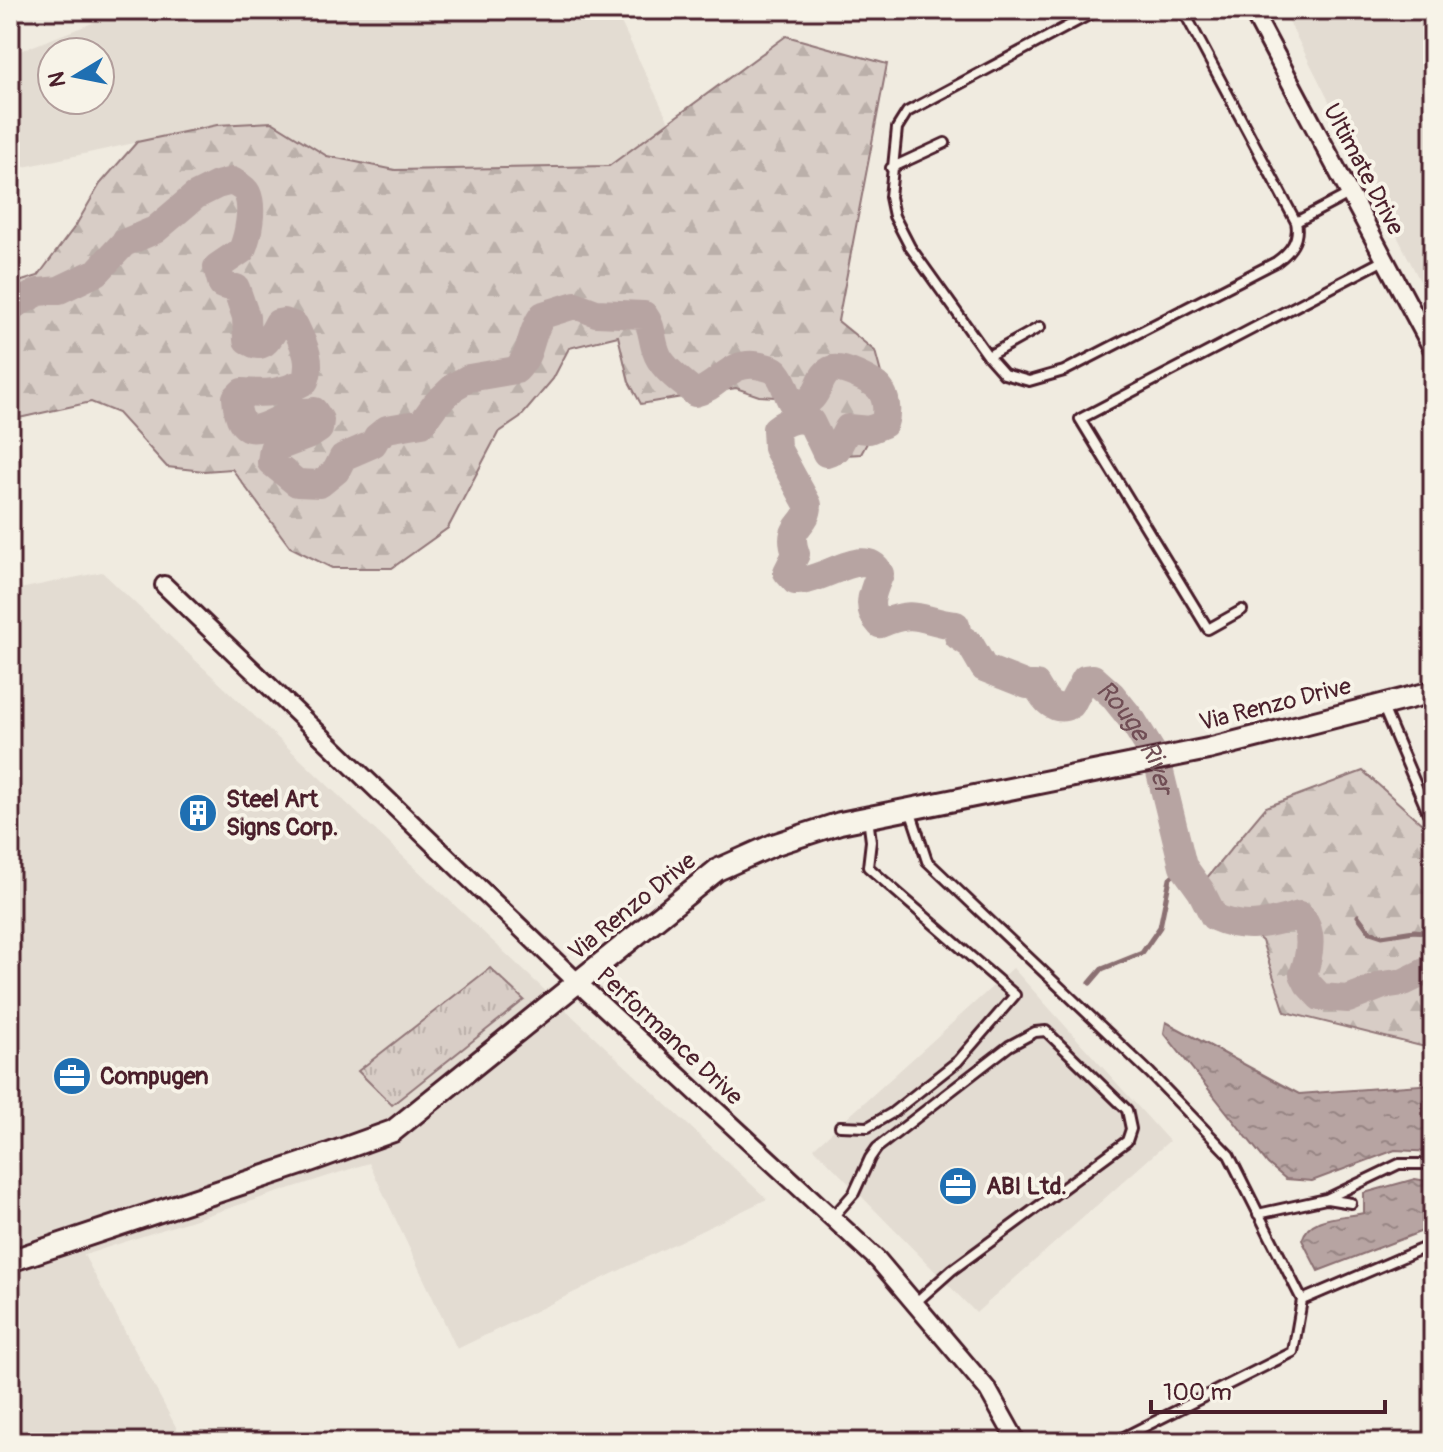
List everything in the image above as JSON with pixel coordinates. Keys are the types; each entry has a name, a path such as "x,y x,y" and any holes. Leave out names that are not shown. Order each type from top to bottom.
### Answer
{"street":[{"name":"Ultimate Drive","path":"1252,10 1433,350"},
{"name":"Performance Drive","path":"164,585 578,983 878,1260 988,1390 1017,1442"},
{"name":"Via Renzo Drive","path":"10,1261 393,1131 717,870 773,845 840,823 1208,749 1433,692"}],"lane":[{"path":"1098,10 907,112 897,128 890,197 894,216 910,247 988,356 1004,374 1016,380 1029,381 1064,371 1276,262 1294,243 1298,232 1296,222 1183,10"},
{"path":"891,168 945,143"},
{"path":"1296,222 1350,194"},
{"path":"1242,610 1208,629 1080,419 1385,259"},
{"path":"988,356 1040,327"},
{"path":"1381,705 1428,813 1433,815"},
{"path":"910,809 927,861 1150,1073 1229,1155 1302,1300 1293,1352 1114,1442"},
{"path":"840,1126 868,1127 892,1113 958,1061 1015,995 868,867 871,841 868,817"},
{"path":"832,1218 854,1193 877,1148 1009,1046 1035,1032 1046,1031 1127,1110 1131,1129 1127,1141 952,1270 914,1303"},
{"path":"1258,1214 1326,1199 1399,1164 1433,1164"},
{"path":"1326,1199 1351,1203"},
{"path":"1302,1300 1433,1244"}],"shaded area":[{"path":"126,10 615,10 669,122 610,166 395,170 327,156 272,122 217,125 10,170 10,55 36,45 36,116 116,116 116,36 59,36"},
{"path":"1283,10 1433,10 1433,307"},
{"path":"102,572 767,1199 457,1349 369,1163 84,1255 184,1442 10,1442 10,591"},
{"path":"1013,968 1169,1141 976,1313 814,1148"}],"green space":[{"path":"786,36 887,64 838,321 875,351 889,403 861,454 828,456 815,444 808,413 793,398 759,396 736,388 641,404 629,382 618,336 569,348 553,379 520,418 498,433 448,528 392,568 332,568 290,547 232,469 204,471 167,467 118,413 91,402 10,420 10,281 38,276 76,225 100,184 137,142 217,125 272,122 327,156 395,170 609,166"},
{"path":"1363,771 1433,834 1433,1049 1285,1012 1262,941 1200,886 1266,807"},
{"path":"490,968 524,1000 392,1105 358,1071"}],"water":[{"path":"1166,1022 1299,1094 1433,1084 1433,1152 1395,1150 1312,1181 1286,1179 1268,1164 1164,1033"},
{"path":"1415,1179 1433,1182 1433,1227 1318,1271 1302,1240 1312,1226 1327,1219 1364,1213 1364,1193"}],"waterway":[{"name":"Rouge River","path":"10,307 39,292 59,290 97,272 124,243 155,230 195,196 232,181 239,185 249,199 249,222 242,250 217,267 222,285 236,288 246,317 247,340 262,344 278,323 295,326 308,367 305,381 290,388 267,393 242,392 236,398 239,414 243,424 256,428 295,413 314,411 320,420 319,429 273,449 271,462 297,483 320,484 336,471 343,457 373,444 387,429 422,423 435,405 455,386 469,378 516,370 526,357 543,315 575,305 596,313 644,315 659,357 667,369 695,393 733,369 761,366 776,372 795,407 811,399 827,372 837,369 857,375 876,385 882,392 886,405 884,424 869,430 848,428 837,449 826,453 811,422 792,420 776,429 777,448 808,505 805,518 793,537 796,554 787,572 795,581 865,562 874,565 880,574 871,606 880,624 911,616 956,625 958,636 970,644 984,668 1027,685 1036,685 1054,706 1071,705 1085,679 1093,678 1133,721 1157,760 1183,866 1214,917 1246,925 1299,915 1309,936 1303,974 1320,997 1348,999 1383,985 1404,982 1433,968"},
{"path":"1090,983 1102,969 1142,953 1160,927 1170,878 1183,866"},
{"path":"1358,916 1370,932 1382,936 1414,931 1433,933"}],"place":[{"name":"Steel Art Signs Corp.","path":"198,813"},
{"name":"Compugen","path":"72,1076"},
{"name":"ABI Ltd.","path":"958,1186"}]}
